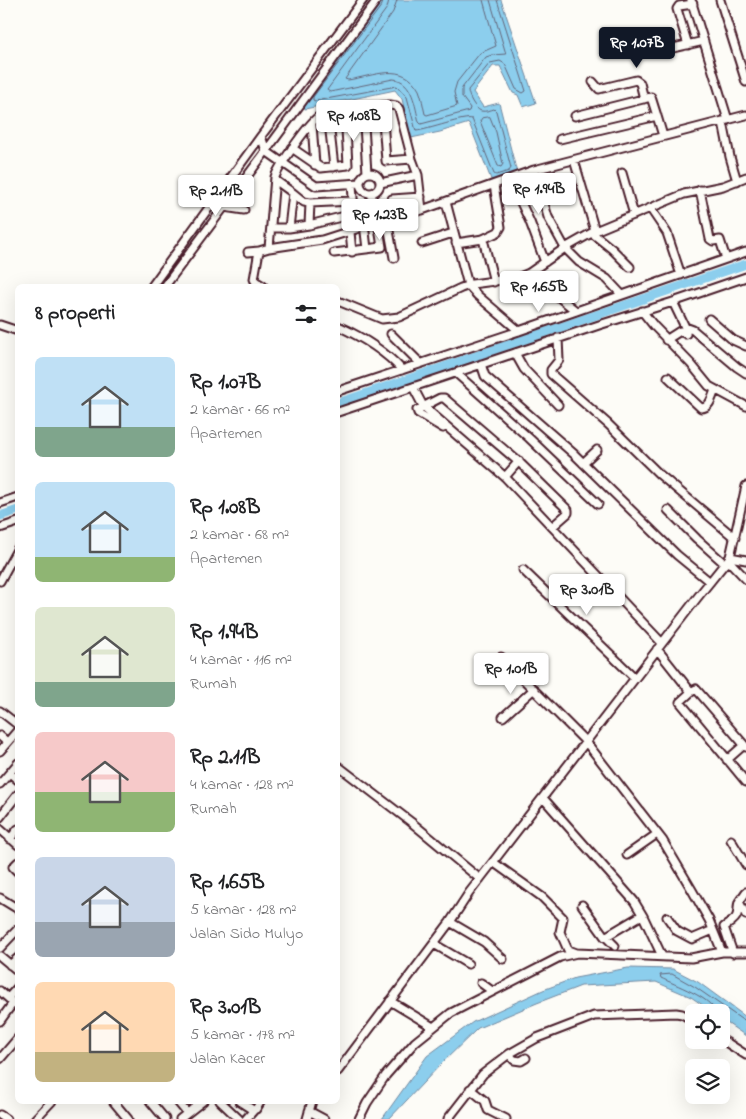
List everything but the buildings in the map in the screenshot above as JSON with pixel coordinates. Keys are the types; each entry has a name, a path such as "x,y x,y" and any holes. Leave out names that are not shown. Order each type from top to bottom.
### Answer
{"street":[{"path":"153,284 363,0"},
{"path":"166,284 377,0"},
{"path":"720,0 746,82"},
{"path":"688,45 677,9 682,4 692,2 726,121 730,157 737,181"},
{"path":"660,51 704,40"},
{"path":"593,82 599,90 636,80 640,83 644,99"},
{"path":"575,116 652,97 663,136"},
{"path":"269,248 278,171 292,148 319,116 390,105 398,108 418,175 422,210"},
{"path":"382,106 386,161 412,159"},
{"path":"363,109 367,173"},
{"path":"292,148 322,168 349,165 345,111"},
{"path":"328,114 334,167"},
{"path":"248,252 259,252 269,248 307,243 350,232 446,202 534,170 746,115"},
{"path":"560,139 657,116"},
{"path":"312,124 316,165"},
{"path":"261,138 265,149 316,186 356,184 363,190 371,193"},
{"path":"574,160 594,232 630,267"},
{"path":"534,170 548,217 564,248 579,262 607,278 622,295"},
{"path":"367,173 377,176 380,183 378,189 371,193"},
{"path":"271,228 309,225 353,214 356,184 367,173"},
{"path":"622,174 634,215"},
{"path":"380,183 418,175"},
{"path":"340,302 382,319 393,319 414,311 451,291 468,285 517,278 529,273 564,248 594,232 684,194 714,188 746,177"},
{"path":"510,179 530,222 545,262"},
{"path":"276,180 304,202 353,201"},
{"path":"456,243 483,239 498,232 500,227 494,185"},
{"path":"700,190 710,239 721,242 726,259"},
{"path":"288,228 293,192"},
{"path":"334,253 382,248 371,193"},
{"path":"394,258 390,220 392,199 420,197"},
{"path":"446,202 468,285 477,296 519,331"},
{"path":"309,225 310,203"},
{"path":"224,207 244,210"},
{"path":"650,208 666,232 681,275"},
{"path":"350,232 352,252"},
{"path":"364,232 367,249"},
{"path":"422,243 453,233"},
{"path":"483,239 494,282"},
{"path":"259,252 254,280 260,284"},
{"path":"340,390 519,331 746,252"},
{"path":"529,273 576,311"},
{"path":"340,411 746,277"},
{"path":"673,302 685,327 692,330 746,373"},
{"path":"642,311 709,386 746,406"},
{"path":"709,320 728,336 746,346"},
{"path":"0,325 15,330"},
{"path":"340,327 364,339 383,352 402,370"},
{"path":"666,340 680,331 686,334"},
{"path":"391,334 420,363"},
{"path":"558,338 559,360 551,370 551,374 608,424 659,474 735,538"},
{"path":"515,353 524,369 558,404"},
{"path":"481,364 485,376 583,463 678,555 710,582"},
{"path":"456,373 529,438 598,504"},
{"path":"668,377 702,408 708,405 715,390"},
{"path":"413,388 423,406"},
{"path":"552,527 568,513 568,510 518,461 444,398 440,398 417,410 418,413 464,440 505,477 659,646 691,692"},
{"path":"583,463 597,450"},
{"path":"505,477 518,461"},
{"path":"340,1068 434,944 480,878 659,646 728,560 735,538 746,486"},
{"path":"0,503 15,498"},
{"path":"668,510 697,539 728,560 746,579"},
{"path":"0,528 15,523"},
{"path":"0,580 15,553"},
{"path":"728,560 746,560"},
{"path":"523,570 635,678"},
{"path":"501,657 586,742 657,834 692,890 722,952"},
{"path":"503,717 534,689"},
{"path":"727,760 745,746 696,689 680,702 681,704 727,760 746,782"},
{"path":"0,711 15,723"},
{"path":"0,751 15,734"},
{"path":"0,736 8,742"},
{"path":"0,784 15,767"},
{"path":"340,768 480,878"},
{"path":"10,773 15,777"},
{"path":"0,817 15,798"},
{"path":"543,798 621,885 642,914 662,956"},
{"path":"0,829 15,843"},
{"path":"10,839 15,833"},
{"path":"627,855 657,834"},
{"path":"731,840 746,865"},
{"path":"493,862 542,897 563,918 560,932 561,937 568,950 577,953"},
{"path":"733,953 724,927 737,915 737,904 746,892"},
{"path":"0,898 15,907"},
{"path":"739,902 746,915"},
{"path":"582,905 614,946"},
{"path":"606,937 642,914"},
{"path":"667,917 677,931 692,939 713,930"},
{"path":"450,922 484,942 503,959"},
{"path":"0,948 15,932"},
{"path":"434,944 468,964"},
{"path":"359,1119 367,1103 386,1075 415,1042 450,1013 560,957 577,953 691,958 722,952 746,952"},
{"path":"0,956 15,969"},
{"path":"10,965 15,961"},
{"path":"481,983 492,991"},
{"path":"0,991 13,1003 0,1021"},
{"path":"390,1001 433,1027"},
{"path":"448,1119 483,1074 509,1054 538,1038 594,1016 676,1013 685,1016"},
{"path":"0,1059 15,1043"},
{"path":"730,1045 746,1055"},
{"path":"509,1054 514,1060 521,1061 526,1058"},
{"path":"470,1089 485,1101 488,1110 506,1119"},
{"path":"35,1119 49,1104"},
{"path":"116,1104 128,1119"},
{"path":"152,1104 165,1119"},
{"path":"180,1104 187,1113"},
{"path":"180,1119 199,1104"},
{"path":"223,1104 240,1119"},
{"path":"244,1104 251,1110 254,1110"},
{"path":"246,1119 259,1104"},
{"path":"308,1119 311,1104"},
{"path":"309,1111 324,1119"},
{"path":"0,1115 6,1119"}],"water":[{"path":"379,0 501,0 536,103 523,107 518,95 513,93 500,66 493,66 473,92 483,107 499,103 517,173 492,182 469,123 411,138 402,99 395,90 305,109 303,101"},
{"path":"628,968 673,969 698,982 728,1004 701,1004 691,997 656,982 581,986 478,1028 389,1119 382,1119 427,1056 473,1022 543,990 575,978"},
{"path":"730,1005 746,1017 746,1036 730,1025"}],"waterway":[{"path":"340,402 746,264"},
{"path":"0,516 15,511"}]}
